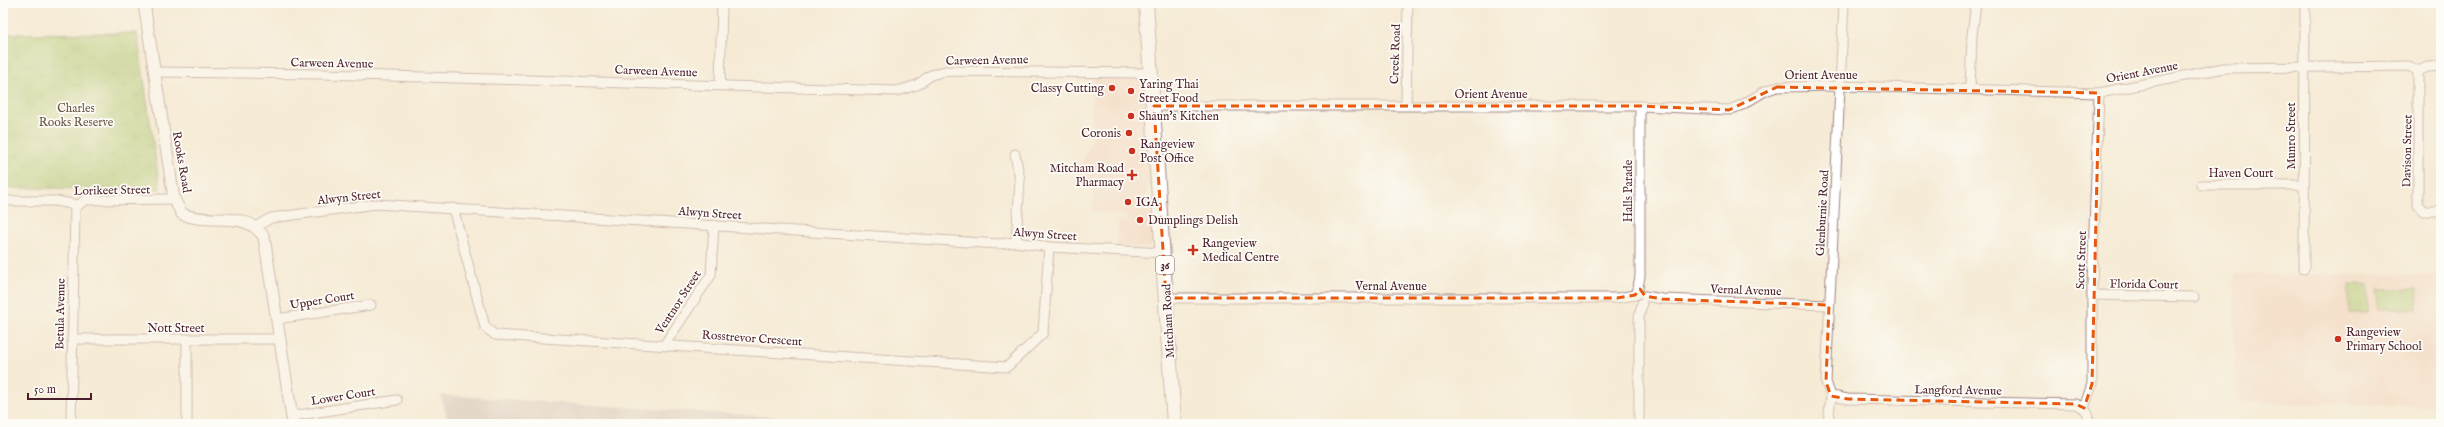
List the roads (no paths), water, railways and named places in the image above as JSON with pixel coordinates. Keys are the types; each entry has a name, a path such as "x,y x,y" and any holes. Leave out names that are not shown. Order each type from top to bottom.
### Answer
{"main road":[{"name":"Mitcham Road","path":"1146,3 1164,253 1174,424"}],"street":[{"name":"Rooks Road","path":"144,3 174,199 182,214 195,220 243,220 257,226"},
{"path":"720,85 722,3"},
{"name":"Creek Road","path":"1406,105 1408,3"},
{"name":"Glenburnie Road","path":"1828,424 1831,396 1826,382 1844,3"},
{"path":"1970,90 1972,35 1976,3"},
{"name":"Munro Street","path":"2304,270 2305,3"},
{"name":"Orient Avenue","path":"1154,106 1640,106 1728,110 1742,105 1765,91 1777,87 1841,86 2098,93 2224,68 2409,66 2418,71 2428,67 2441,66"},
{"name":"Carween Avenue","path":"154,72 720,85 897,91 917,85 931,75 945,71 1152,73"},
{"name":"Davison Street","path":"2418,71 2418,205 2423,212 2441,211"},
{"name":"Scott Street","path":"2084,408 2092,384 2092,295 2098,93"},
{"name":"Halls Parade","path":"1639,424 1640,106"},
{"path":"1015,154 1020,180 1016,242"},
{"name":"Haven Court","path":"2201,185 2304,185"},
{"name":"Lorikeet Street","path":"3,201 56,201 77,205 85,200 174,199"},
{"name":"Alwyn Street","path":"257,226 271,218 376,204 999,244 1016,242 1049,247 1164,253"},
{"name":"Betula Avenue","path":"71,424 73,212 77,205"},
{"name":"Rosstrevor Crescent","path":"452,208 484,326 495,335 665,344 1007,367 1043,333 1049,247"},
{"name":"Ventnor Street","path":"665,344 711,275 714,225"},
{"path":"257,226 264,237 292,420"},
{"name":"Florida Court","path":"2092,295 2194,297"},
{"name":"Vernal Avenue","path":"1166,298 1640,298 1829,305"},
{"name":"Upper Court","path":"277,320 370,305"},
{"name":"Nott Street","path":"72,339 280,339"},
{"path":"187,340 187,424"},
{"name":"Langford Avenue","path":"1831,396 1848,399 2076,404 2084,408"},
{"name":"Lower Court","path":"292,420 397,400"},
{"path":"2084,408 2088,414 2090,424"}],"place":[{"name":"Classy Cutting","path":"1112,88"},
{"name":"Yaring Thai Street Food","path":"1131,91"},
{"name":"Shaun's Kitchen","path":"1131,116"},
{"name":"Coronis","path":"1129,133"},
{"name":"Rangeview Post Office","path":"1132,151"},
{"name":"Mitcham Road Pharmacy","path":"1132,175"},
{"name":"IGA","path":"1128,202"},
{"name":"Dumplings Delish","path":"1140,220"},
{"name":"Rangeview Medical Centre","path":"1193,250"},
{"name":"Rangeview Primary School","path":"2338,339"}],"park label":[{"name":"Charles Rooks Reserve","path":"76,115"}]}
